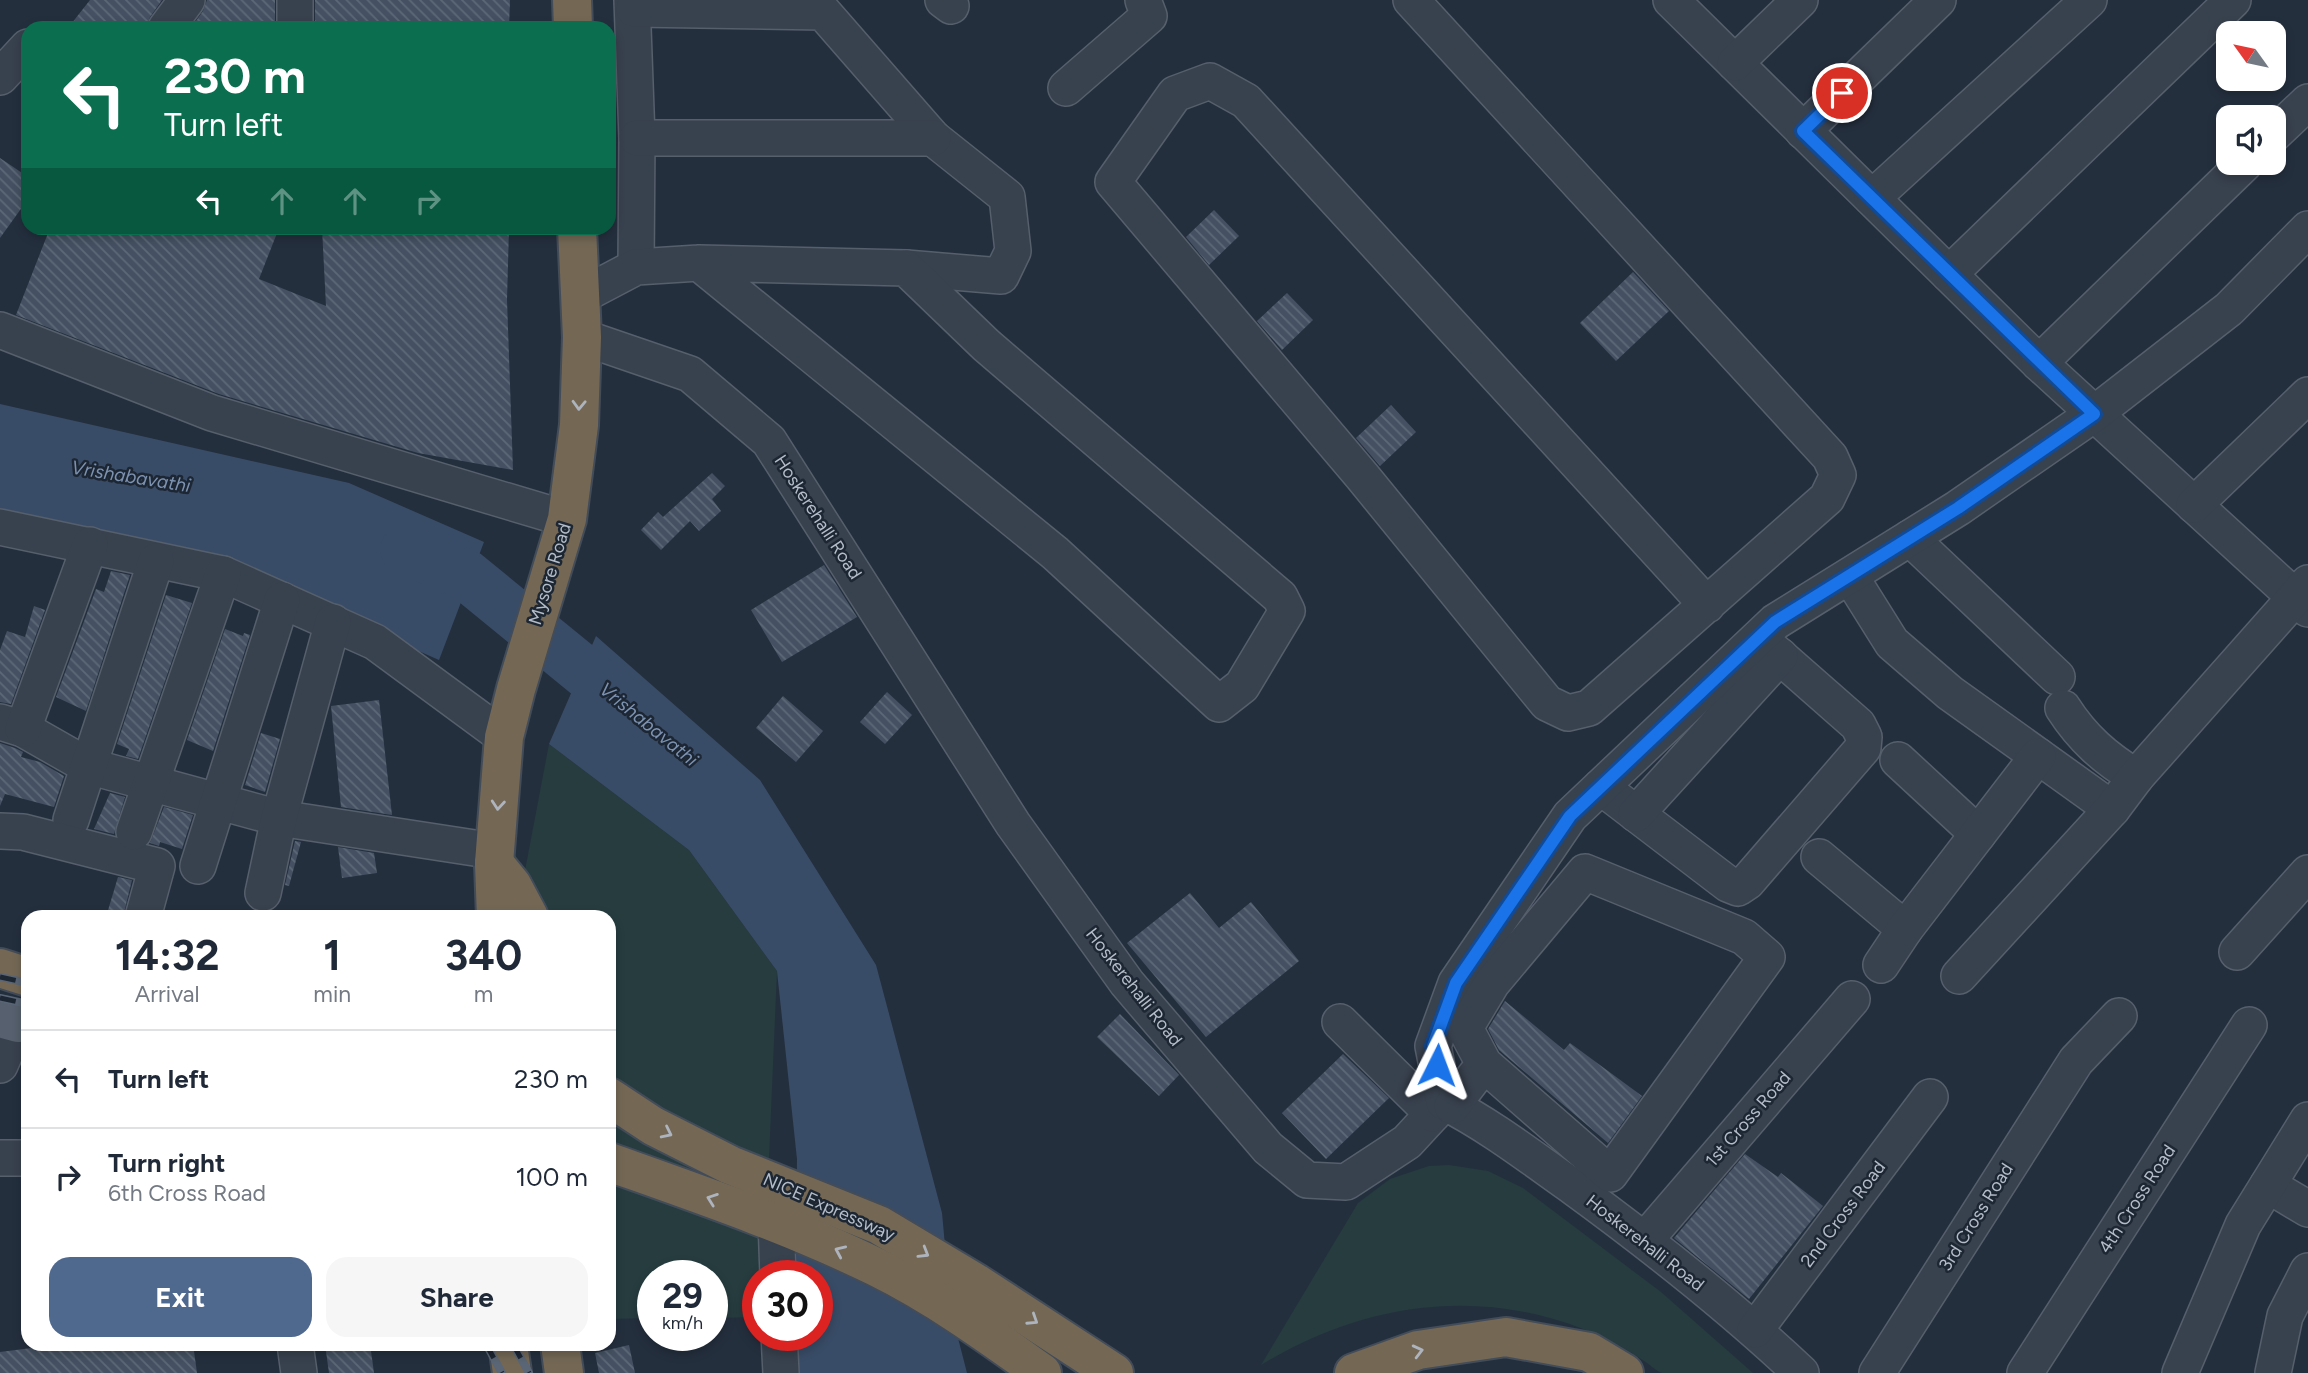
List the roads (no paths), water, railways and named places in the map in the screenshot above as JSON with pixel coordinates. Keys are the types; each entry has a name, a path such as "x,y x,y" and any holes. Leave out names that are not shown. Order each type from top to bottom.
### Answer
{"highway":[{"path":"572,0 573,21"},
{"name":"Mysore Road","path":"493,889 504,737 565,524 579,425 582,337 576,235"},
{"path":"493,889 512,885 525,910"},
{"path":"0,968 21,975"},
{"name":"NICE Expressway","path":"616,1101 664,1132 730,1165 790,1215 965,1318 1042,1373"},
{"name":"NICE Expressway","path":"616,1164 790,1215 879,1226 976,1283 1114,1373"},
{"path":"1354,1373 1418,1350 1506,1337 1589,1352 1624,1373"},
{"path":"509,1351 512,1373"},
{"path":"561,1351 564,1373"}],"street":[{"path":"171,21 187,0"},
{"path":"295,0 295,21"},
{"path":"1066,88 1149,16 1143,0"},
{"path":"1411,0 1830,457 1838,475 1828,498 1707,605 1589,708 1567,713 1547,703 1362,476 1113,182 1175,94 1210,81 1246,102 1707,605"},
{"path":"1671,0 2039,363 2193,505 2304,596 2136,777 2112,809 1959,976"},
{"path":"1735,63 1800,0"},
{"path":"1803,131 1938,0"},
{"path":"1872,198 2089,0"},
{"path":"1949,274 2233,0"},
{"path":"579,297 636,267 699,263 906,268 1001,276 1013,251 1007,197 933,138 823,12 633,5 638,138 636,267"},
{"path":"0,77 21,54"},
{"path":"2286,123 2308,102"},
{"path":"638,138 933,138"},
{"path":"2039,363 2233,175"},
{"path":"1636,814 1769,647 1775,622 1910,538 2094,414 2229,309 2308,229"},
{"path":"699,263 1055,553 1219,704 1242,686 1287,611 1280,597 986,345 906,268"},
{"path":"0,330 212,413 565,524"},
{"name":"Hoskerehalli Road","path":"582,337 690,374 769,441 1013,824 1127,983 1268,1148 1307,1180 1346,1182 1407,1142 1443,1107 1486,1125 1645,1240 1755,1330 1801,1373"},
{"path":"2193,505 2308,395"},
{"path":"0,527 223,575 375,642 504,737"},
{"path":"1910,538 2060,692 2082,736 2106,758 2136,777"},
{"path":"90,545 12,726 88,765 279,818 493,889"},
{"path":"71,820 156,561"},
{"path":"134,832 223,575"},
{"path":"1850,576 1892,643 1950,693 2112,809"},
{"path":"198,866 282,600"},
{"path":"263,893 279,818 333,622"},
{"path":"1443,1107 1433,1046 1456,983 1570,816 1769,647"},
{"path":"1601,787 1728,884 1738,888 1747,882 1863,748 1864,737 1858,725 1769,647"},
{"path":"1881,965 1905,929 2038,756"},
{"path":"1898,761 1978,834"},
{"path":"1,835 23,832 157,866 145,910"},
{"path":"1819,857 1905,929"},
{"path":"1585,872 1744,937 1767,957 1610,1174 1484,1064 1465,1028 1492,983 1585,872"},
{"path":"2237,953 2308,873"},
{"name":"1st Cross Road","path":"1645,1240 1852,999"},
{"name":"3rd Cross Road","path":"1877,1373 2076,1061 2119,1016"},
{"path":"0,1065 15,1021"},
{"path":"1340,1022 1443,1107"},
{"name":"4th Cross Road","path":"2025,1373 2249,1026"},
{"path":"1443,1107 1484,1064"},
{"name":"2nd Cross Road","path":"1755,1330 1930,1097"},
{"path":"2180,1373 2243,1225 2308,1120"},
{"path":"0,1158 21,1158"},
{"path":"2268,1185 2308,1209"},
{"path":"781,1260 790,1215"},
{"path":"2273,1373 2285,1317 2308,1271"},
{"path":"296,1351 299,1373"},
{"path":"780,1351 781,1373"}],"water":[{"path":"0,404 349,483 484,542 439,660 224,565 0,511"},
{"path":"596,636 760,780 876,965 942,1213 951,1311 967,1373 796,1373 796,1351 833,1351 833,1260 796,1260 797,1159 777,971 689,850 549,744"}],"waterway":[{"name":"Vrishabavathi","path":"406,550 465,574 634,712"}],"railway":[{"path":"0,977 21,982"},
{"path":"0,998 21,1002"},
{"path":"490,1351 502,1373"},
{"path":"517,1351 529,1373"}]}
